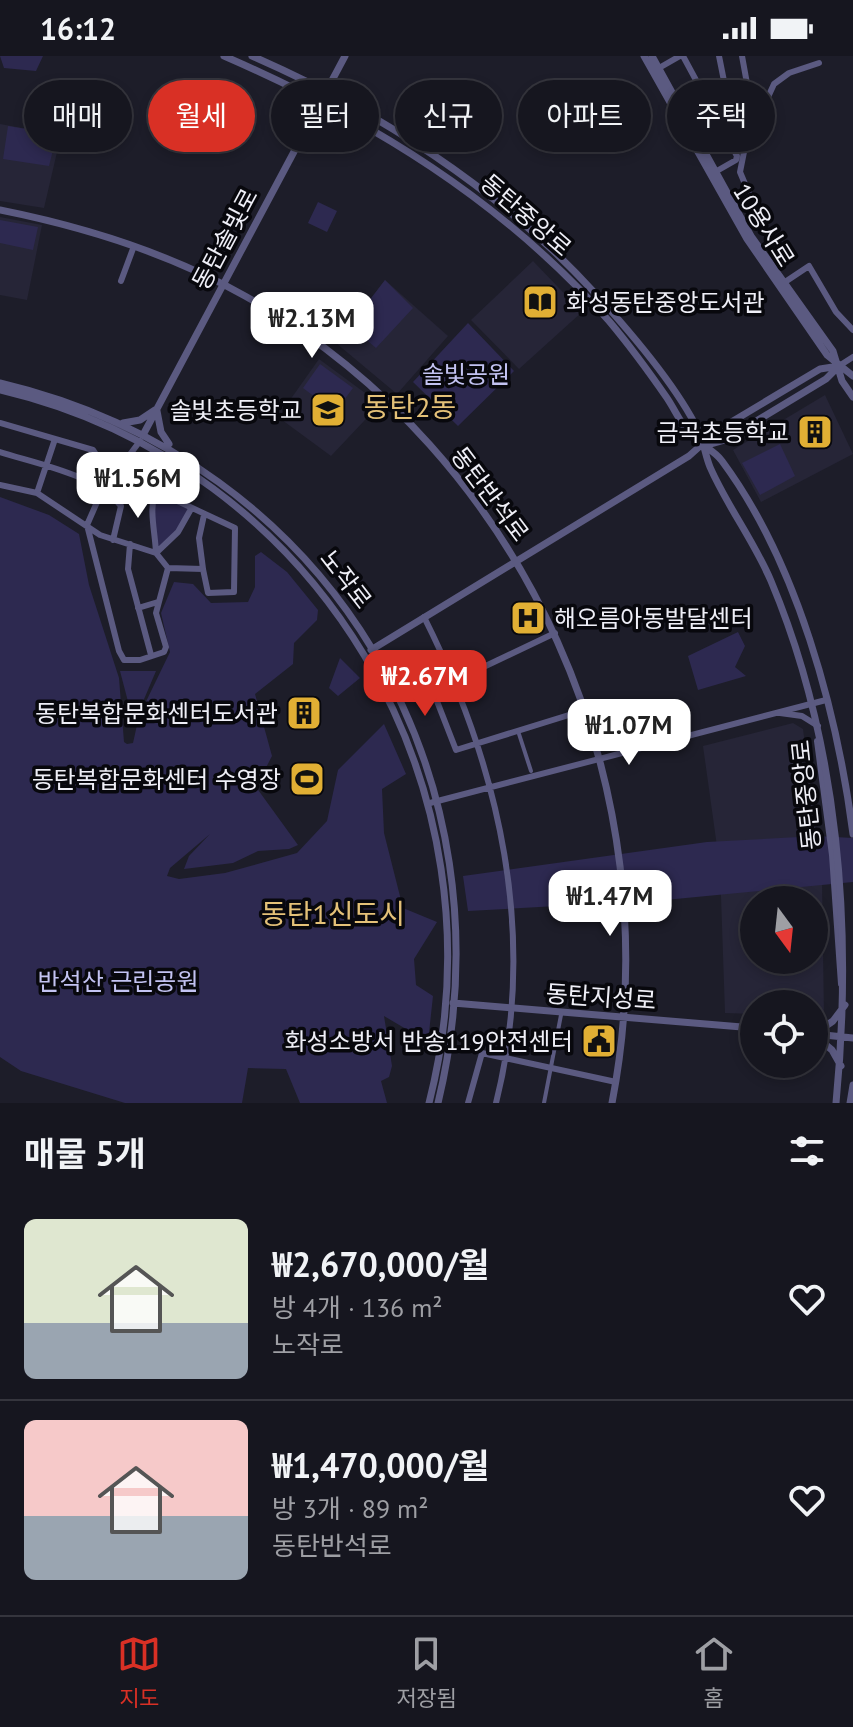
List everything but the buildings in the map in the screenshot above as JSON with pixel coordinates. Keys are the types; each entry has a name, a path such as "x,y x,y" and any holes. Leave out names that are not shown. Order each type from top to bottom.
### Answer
{"street":[{"name":"동탄중앙로","path":"224,56 275,80"},
{"name":"동탄중앙로","path":"252,56 301,80"},
{"name":"동탄솔빛로","path":"332,80 345,56"},
{"name":"10용사로","path":"644,56 749,237 827,355 853,376"},
{"name":"10용사로","path":"652,56 749,237 833,351 842,381 853,397"},
{"path":"659,68 681,56 695,80"},
{"path":"719,56 724,80"},
{"path":"742,56 745,80"},
{"path":"749,237 766,225 740,172 745,147 774,84 789,73 819,63"},
{"name":"동탄중앙로","path":"379,124 450,166 569,268 641,349 698,428 716,479 772,583 813,703 840,855 846,923 849,1037 836,1103"},
{"name":"동탄중앙로","path":"379,134 430,163 530,242 611,324 690,434 720,458 774,551 808,640 826,700 853,834"},
{"name":"동탄솔빛로","path":"142,437 294,152"},
{"path":"715,172 736,160 734,152"},
{"name":"동탄반석로","path":"0,210 70,225 134,246 224,284 304,333 371,388 452,472 516,561 555,633 586,709 601,758 619,855 625,905 624,1019"},
{"path":"121,281 134,246"},
{"path":"785,282 809,266 836,312 853,330"},
{"path":"368,651 704,446 725,440 826,379 853,357"},
{"name":"노작로","path":"0,383 49,395 171,448 231,489 271,525 323,580 368,651 388,676 429,774 453,878 457,964 438,1103"},
{"name":"노작로","path":"0,390 119,427"},
{"path":"119,427 140,420 157,409 161,432 171,448 165,449 165,455"},
{"path":"0,423 93,450 97,456 85,482"},
{"path":"142,437 122,469 103,490 87,525 94,563 124,660 140,660 164,652 166,647 156,613 168,568"},
{"name":"노작로","path":"142,437 222,494 268,534 351,625"},
{"path":"37,493 55,439"},
{"path":"0,452 46,466 103,490 121,506 113,540"},
{"path":"122,469 155,491 235,528 234,592 208,593 199,538 204,515"},
{"path":"716,479 720,471 729,472"},
{"path":"0,485 37,493 113,540 156,553 168,568 203,569"},
{"path":"155,491 150,509 155,520 156,553"},
{"path":"156,553 178,532 191,509"},
{"path":"130,544 128,569 151,655"},
{"path":"138,608 158,602"},
{"path":"424,617 479,742 507,870 512,907 511,1009 496,1103"},
{"path":"555,633 433,691 456,750 586,709"},
{"name":"노작로","path":"368,651 420,776 427,804 442,879 450,1003"},
{"path":"380,681 388,676"},
{"path":"427,804 826,700"},
{"path":"777,713 802,716 818,726"},
{"path":"519,734 531,771"},
{"path":"420,776 425,778 429,774"},
{"path":"447,964 457,964"},
{"name":"동탄지성로","path":"450,1003 561,1015 740,1027"},
{"path":"828,1024 847,1003"},
{"path":"544,1103 561,1015"},
{"path":"612,1103 624,1019"},
{"name":"노작로","path":"429,1103 447,1033"},
{"path":"828,1035 849,1037"},
{"path":"828,1047 836,1055 841,1068"},
{"path":"468,1103 482,1053 616,1082"},
{"path":"850,1103 853,1085"}],"shaded area":[{"path":"0,124 24,128 24,152 57,152 44,208 0,201"},
{"path":"0,217 42,225 27,300 0,295"},
{"path":"533,261 582,312 519,369 471,320"},
{"path":"385,280 448,336 397,394 336,343"},
{"name":"솔빛초등학교","path":"319,359 380,404 331,456 278,417"},
{"path":"825,395 853,454 761,502 733,450"},
{"path":"793,723 803,729 822,886 740,886 740,974 823,974 824,990 740,990 740,1014 725,1013 720,868 703,746"}],"green space":[{"path":"0,56 43,56 36,71 4,68"},
{"path":"8,126 24,129 24,152 52,152 49,166 3,159"},
{"path":"318,202 337,211 327,232 308,223"},
{"path":"0,220 38,227 33,250 0,243"},
{"path":"385,280 413,308 376,348 350,326"},
{"name":"솔빛공원","path":"468,323 514,371 458,426 413,382"},
{"path":"320,364 353,388 335,412 303,388"},
{"path":"780,444 795,476 760,495 742,463"},
{"path":"156,492 190,510 182,524 156,552 151,510"},
{"name":"반석산 근린공원","path":"0,497 49,515 79,534 89,585 119,678 124,742 127,744 133,743 139,716 170,652 161,613 174,582 193,584 211,603 248,602 255,587 255,556 261,552 287,572 318,610 317,620 294,643 293,664 255,694 272,756 256,787 298,845 289,849 258,851 233,863 184,869 189,856 210,834 170,868 167,876 179,879 225,873 297,853 327,821 338,770 384,724 406,774 382,789 384,833 403,908 437,922 414,959 416,985 433,996 428,1042 384,1016 392,1066 389,1077 381,1081 387,1103 300,1103 286,1069 248,1068 242,1103 125,1103 21,1071 0,1057"},
{"path":"738,632 745,646 735,667 746,676 698,690 688,656"},
{"path":"340,658 360,678 338,696 329,688"},
{"path":"120,671 156,671 139,711 131,713"},
{"path":"817,836 853,838 853,882 811,886 740,886 740,893 665,900 468,911 463,876 707,842"}],"place":[{"name":"화성동탄중앙도서관","path":"540,302"},
{"name":"솔빛초등학교","path":"328,410"},
{"name":"금곡초등학교","path":"815,432"},
{"name":"해오름아동발달센터","path":"528,618"},
{"name":"동탄복합문화센터도서관","path":"304,713"},
{"name":"동탄복합문화센터 수영장","path":"307,779"},
{"name":"화성소방서 반송119안전센터","path":"599,1041"}],"district":[{"name":"동탄2동","path":"410,406"},
{"name":"동탄1신도시","path":"333,913"}]}
